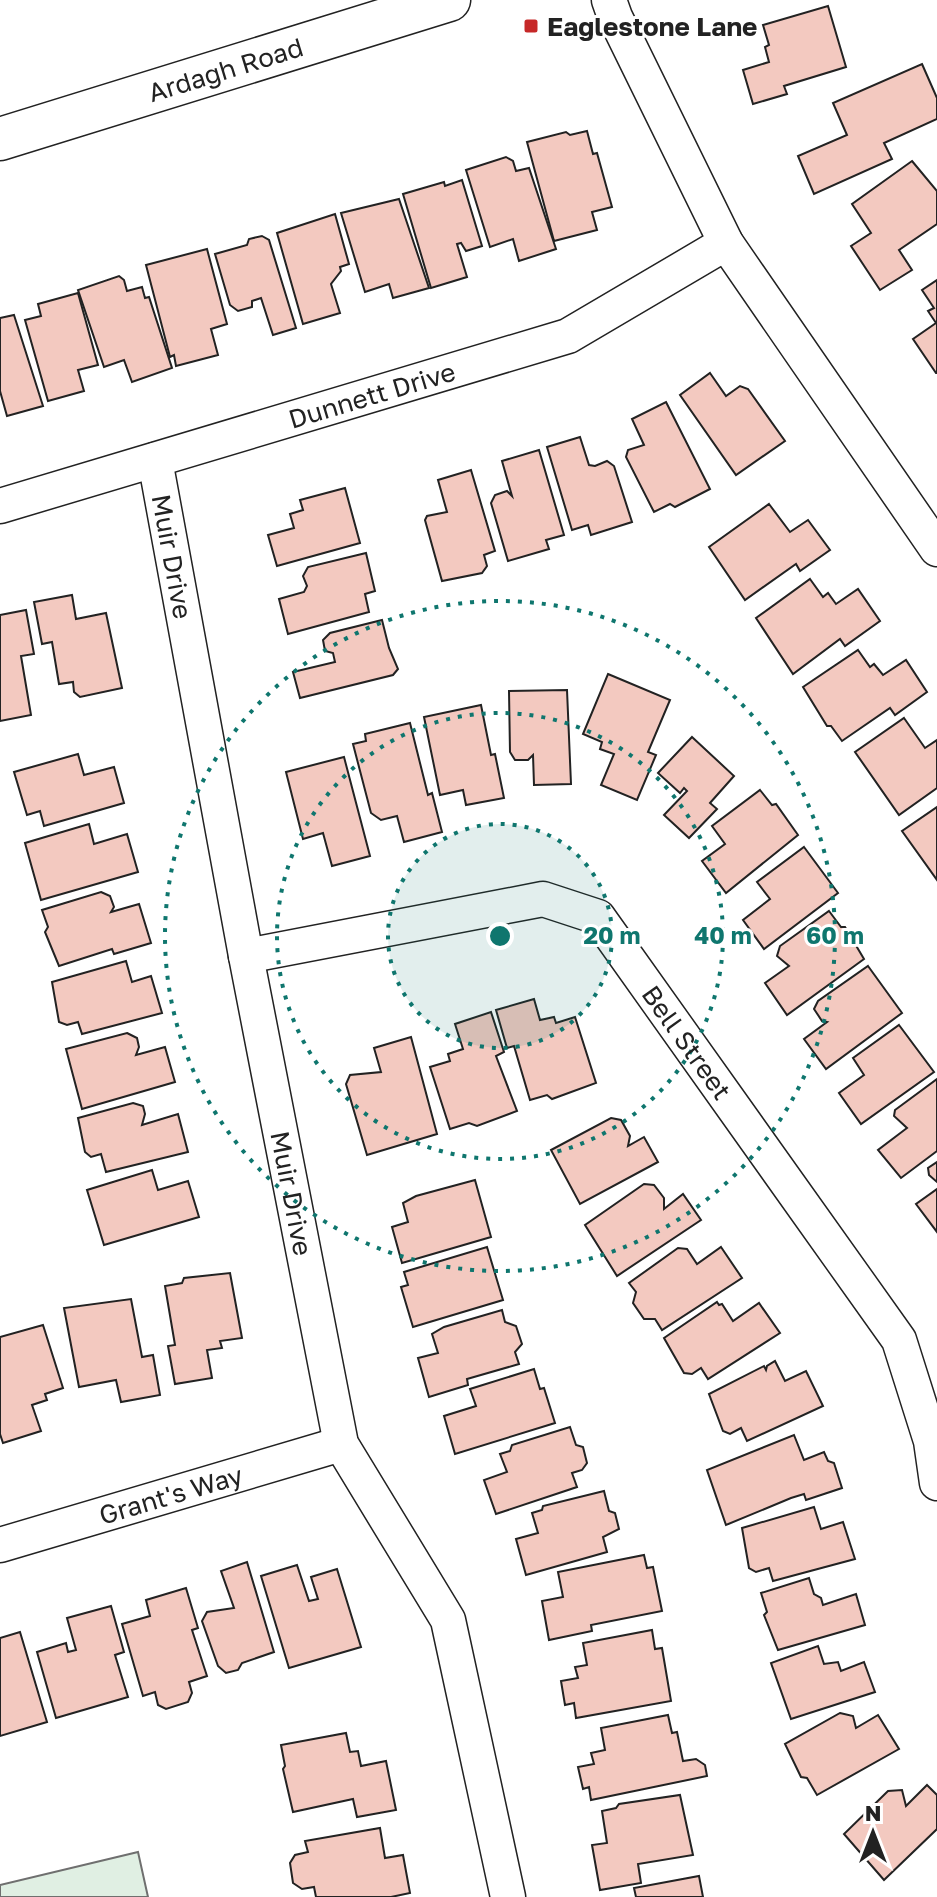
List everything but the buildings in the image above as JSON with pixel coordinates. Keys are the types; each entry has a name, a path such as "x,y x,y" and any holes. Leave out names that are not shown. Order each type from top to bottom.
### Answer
{"street":[{"name":"Ardagh Road","path":"0,139 449,0"},
{"path":"609,0 726,243 937,549"},
{"name":"Dunnett Drive","path":"0,506 568,336 726,243"},
{"name":"Muir Drive","path":"155,460 246,956 341,1444 448,1620 508,1897"},
{"name":"Bell Street","path":"246,956 543,899 598,917 899,1340 931,1441 937,1483"},
{"name":"Grant's Way","path":"0,1545 341,1444"}],"green space":[{"path":"138,1852 148,1897 0,1897 0,1885"}],"place":[{"name":"Eaglestone Lane","path":"531,26"}]}
